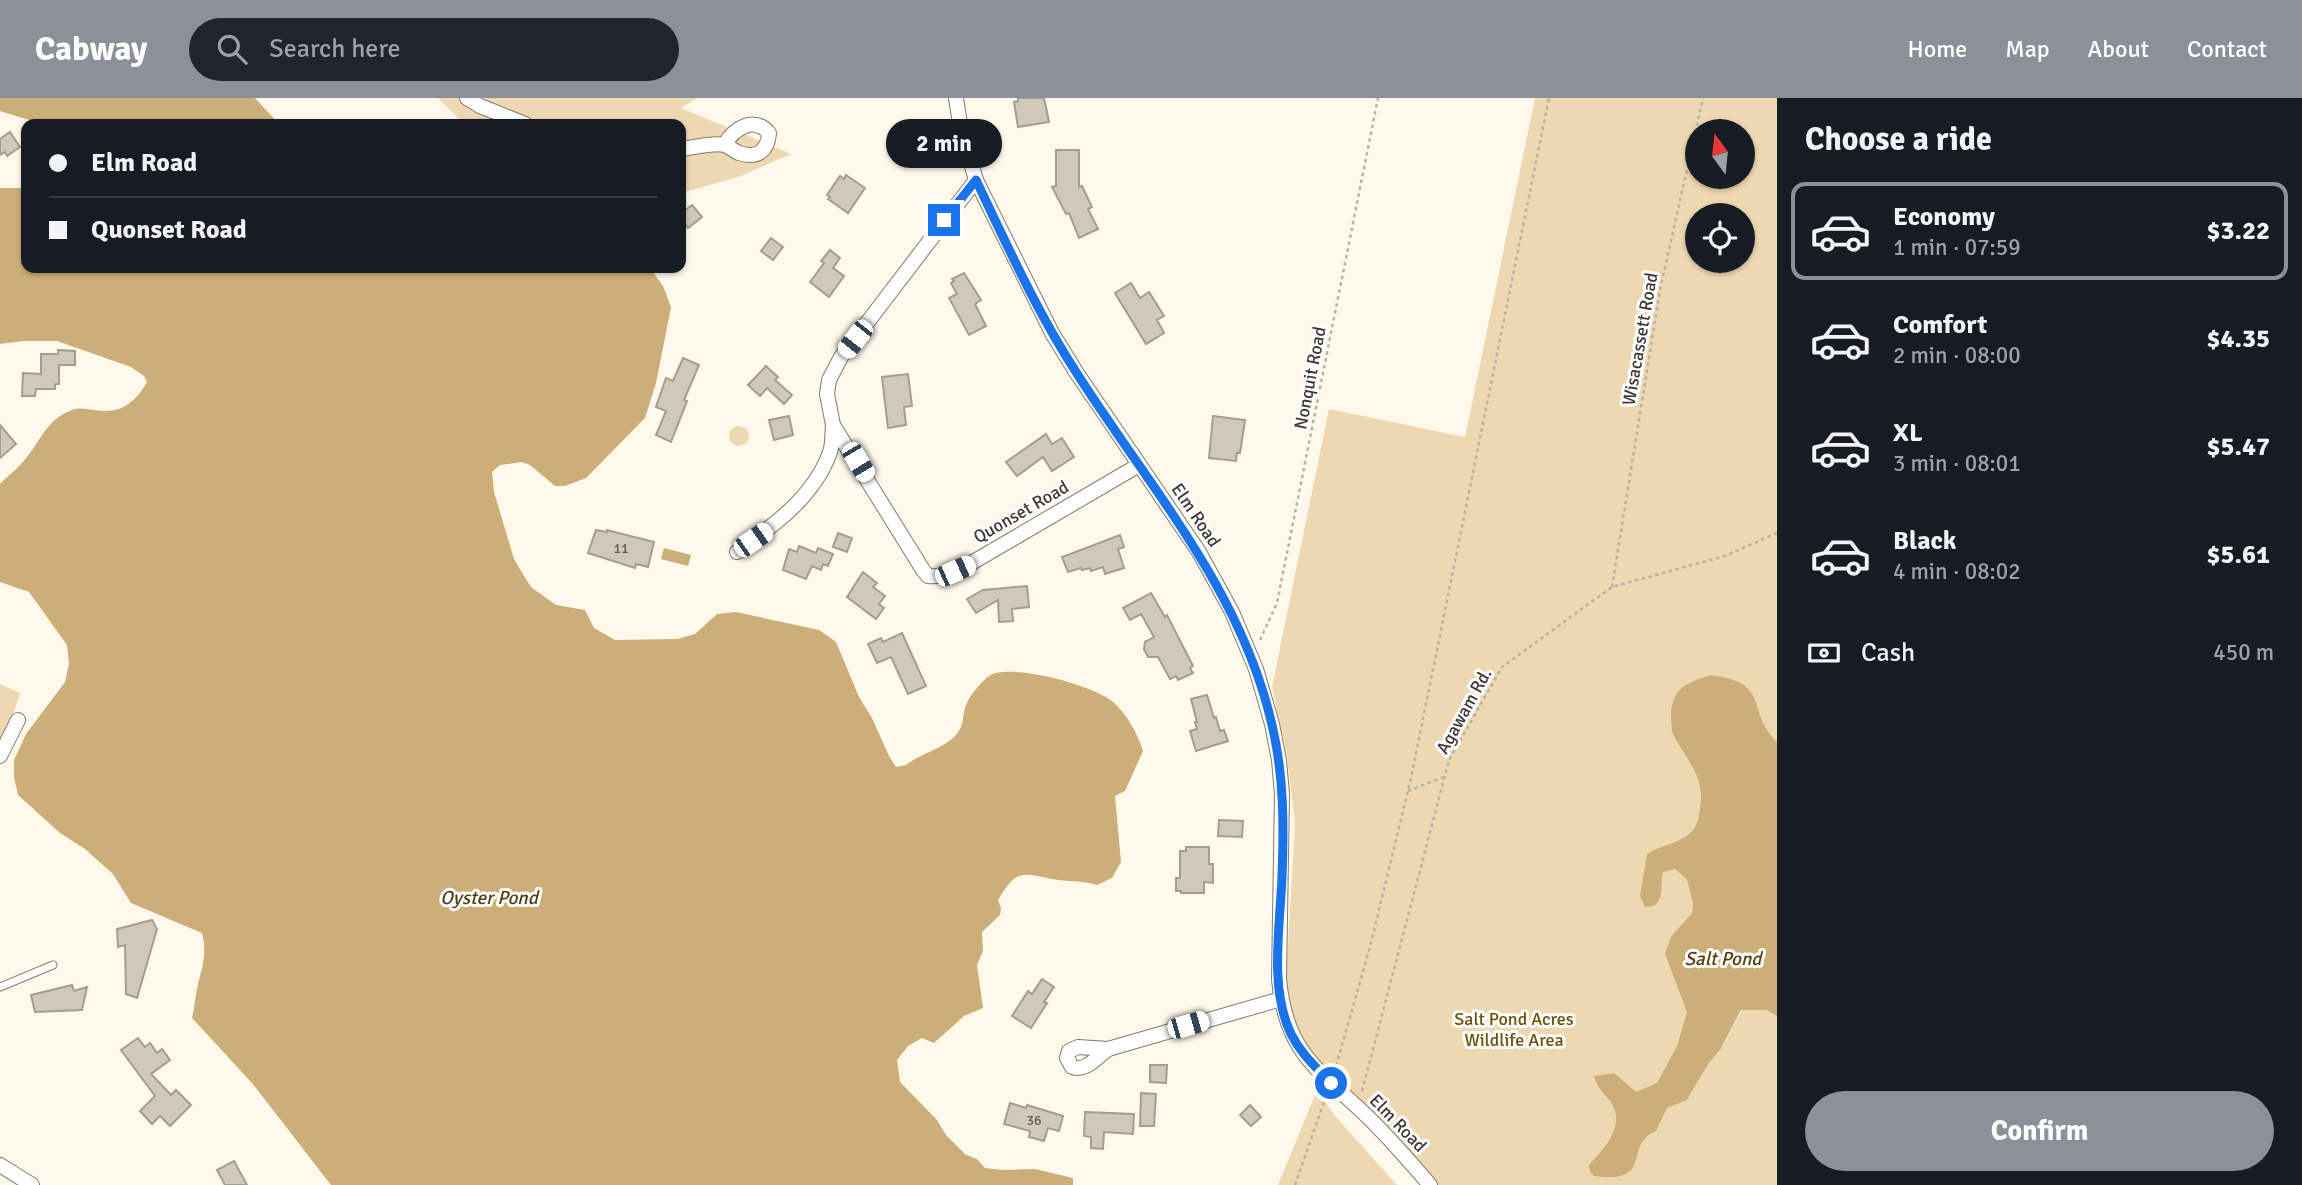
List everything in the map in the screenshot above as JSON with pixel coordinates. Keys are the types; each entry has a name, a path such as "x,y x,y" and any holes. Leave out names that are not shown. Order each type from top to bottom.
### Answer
{"street":[{"path":"467,98 512,119"},
{"name":"Elm Road","path":"956,98 961,130 976,180 1052,333 1205,562 1232,612 1252,659 1272,724 1282,794 1279,963 1281,999 1290,1032 1301,1052 1430,1185"},
{"path":"686,149 724,145"},
{"name":"Quonset Road","path":"976,180 841,356 827,394 833,425 923,570 933,577 968,565 1139,465"},
{"path":"737,552 788,512 811,486 831,450 833,425"},
{"path":"0,756 18,720"},
{"path":"1108,1049 1281,999"},
{"path":"0,1165 32,1185"}],"lane":[{"path":"0,987 53,965"}],"path":[{"name":"Nonquit Road","path":"1252,659 1277,603 1378,98"},
{"path":"1335,1069 1370,947 1408,791 1549,98"},
{"name":"Wisacassett Road","path":"1612,587 1661,290 1703,98"},
{"name":"Agawam Rd.","path":"1357,1107 1449,760 1502,667 1612,587 1725,556 1777,533"},
{"path":"1408,791 1445,776"},
{"path":"1295,1185 1327,1095"}],"green space":[{"path":"438,98 697,98 681,108 791,154 738,177 686,192 686,119 459,119"},
{"name":"Salt Pond Acres Wildlife Area","path":"1535,98 1777,98 1777,750 1674,734 1700,780 1702,797 1697,826 1687,1012 1677,1046 1664,1071 1663,1115 1667,1108 1687,1100 1742,1010 1760,1006 1777,1010 1777,1185 1434,1185 1301,1051 1285,996 1295,825 1287,755 1272,687 1329,409 1465,437"},
{"path":"739,426 746,429 749,436 746,443 739,446 732,443 729,436 732,429"},
{"path":"0,684 20,693 0,756"},
{"path":"1317,1090 1335,1116 1397,1185 1278,1185"}],"water":[{"path":"0,98 255,98 274,119 26,119 0,111"},
{"name":"Oyster Pond","path":"0,188 21,188 21,273 654,273 663,286 671,307 656,383 645,418 586,478 565,486 555,486 530,465 522,462 500,465 492,472 494,492 514,559 531,587 556,605 585,610 594,628 615,640 677,639 695,634 717,614 736,612 819,630 836,642 859,697 896,767 906,765 951,740 961,727 966,705 973,693 989,676 1000,672 1032,674 1071,683 1102,695 1122,711 1143,751 1125,791 1115,796 1121,862 1112,878 1097,885 1033,875 1015,878 998,900 1000,915 982,932 983,951 977,965 983,1008 964,1016 934,1043 922,1038 908,1046 897,1060 900,1082 966,1155 977,1159 985,1168 1035,1169 1073,1178 1073,1185 331,1185 252,1083 192,1018 204,959 202,933 131,903 113,874 85,849 60,833 18,795 14,760 26,734 65,682 69,664 67,645 29,592 0,582 0,484 18,468 49,427 63,414 83,408 103,411 118,409 137,397 147,382 144,376 131,367 57,341 0,344"},
{"path":"664,548 691,555 688,566 661,559"},
{"name":"Salt Pond","path":"1710,675 1730,679 1750,691 1761,719 1777,742 1777,1016 1767,1010 1741,1010 1720,1050 1708,1064 1687,1100 1667,1108 1656,1131 1646,1137 1632,1169 1613,1177 1594,1176 1589,1165 1612,1135 1616,1117 1594,1076 1614,1073 1636,1092 1657,1083 1677,1046 1687,1012 1665,954 1671,937 1692,913 1693,903 1687,879 1675,869 1663,872 1661,895 1657,904 1645,907 1640,896 1647,854 1684,838 1697,822 1701,797 1698,778 1672,732 1671,709 1676,694 1681,689"}],"building":[{"path":"1018,98 1044,98 1049,122 1018,127 1014,102 1018,101"},
{"path":"10,132 20,147 7,156 5,152 0,155 0,139"},
{"path":"1056,150 1079,150 1079,187 1082,186 1092,207 1088,209 1098,229 1079,238 1069,213 1066,214 1052,187 1056,186"},
{"path":"846,175 865,188 848,213 828,199 830,197 827,195 840,176 844,179"},
{"path":"692,205 702,217 688,228 686,225 686,209"},
{"path":"771,238 783,247 773,260 761,251"},
{"path":"830,250 840,258 833,268 844,276 829,297 810,282"},
{"path":"964,273 981,300 975,304 986,326 969,335 949,298 957,294 951,283 954,281 952,279"},
{"path":"1131,283 1140,298 1149,292 1164,316 1157,320 1164,333 1146,344 1115,293"},
{"path":"58,350 75,351 75,365 59,365 59,384 55,384 55,389 36,389 35,396 22,396 23,373 41,374 41,354 58,354"},
{"path":"683,358 699,365 684,400 687,401 671,442 656,435 666,411 656,407 666,378 673,381"},
{"path":"766,366 778,377 775,380 792,395 784,404 767,388 760,396 748,385"},
{"path":"908,374 912,406 904,407 906,425 888,428 882,377"},
{"path":"789,416 793,435 774,440 769,420"},
{"path":"1213,416 1245,420 1240,453 1237,453 1236,461 1209,458"},
{"path":"0,425 16,444 0,458"},
{"path":"1046,434 1052,444 1062,438 1074,457 1052,471 1043,457 1017,476 1006,462"},
{"path":"596,530 607,530 654,542 648,567 636,564 635,568 588,553"},
{"path":"838,533 852,538 847,552 833,547"},
{"path":"1120,535 1124,547 1118,549 1124,568 1105,574 1103,567 1091,571 1090,568 1081,568 1068,572 1062,557"},
{"path":"799,546 816,553 818,548 833,554 828,566 823,564 821,570 812,566 806,579 783,570 789,549 797,552"},
{"path":"863,572 877,583 873,587 885,596 879,604 884,608 876,619 847,597"},
{"path":"1027,586 1029,607 1012,609 1013,621 999,622 998,600 976,613 967,599 983,590"},
{"path":"1151,593 1165,617 1167,615 1193,666 1190,668 1193,673 1178,680 1176,676 1170,679 1158,657 1148,657 1144,649 1145,642 1154,637 1141,614 1130,620 1123,608"},
{"path":"902,633 926,686 908,694 891,657 877,663 868,644 881,638 883,642"},
{"path":"1207,695 1214,718 1216,717 1220,731 1224,730 1228,741 1196,751 1190,731 1197,729 1191,699"},
{"path":"1219,820 1243,821 1242,837 1218,836"},
{"path":"1186,847 1209,847 1213,883 1204,882 1204,893 1176,891 1176,878 1180,878 1180,851 1186,851"},
{"path":"152,920 157,929 137,998 126,994 125,945 118,947 117,929"},
{"path":"1042,979 1054,987 1031,1028 1012,1016 1028,991 1032,994"},
{"path":"72,985 74,991 87,987 82,1010 35,1012 31,995"},
{"path":"138,1038 145,1047 150,1043 157,1053 162,1049 170,1060 151,1074 171,1095 176,1090 191,1105 170,1126 160,1116 152,1124 140,1111 155,1096 121,1050"},
{"path":"1150,1065 1167,1065 1166,1083 1150,1082"},
{"path":"1141,1093 1156,1094 1154,1126 1140,1126"},
{"path":"1010,1103 1026,1108 1027,1105 1063,1116 1059,1131 1048,1128 1044,1141 1029,1137 1030,1131 1004,1124"},
{"path":"1250,1105 1261,1117 1251,1126 1240,1115"},
{"path":"1085,1112 1134,1114 1133,1134 1104,1132 1103,1149 1091,1148 1091,1137 1084,1136"},
{"path":"234,1161 247,1185 225,1185 217,1170"}],"route":[{"path":"944,220 976,180 1052,333 1199,552 1232,612 1256,669 1279,760 1283,816 1279,963 1282,1007 1297,1046 1331,1083"}]}
